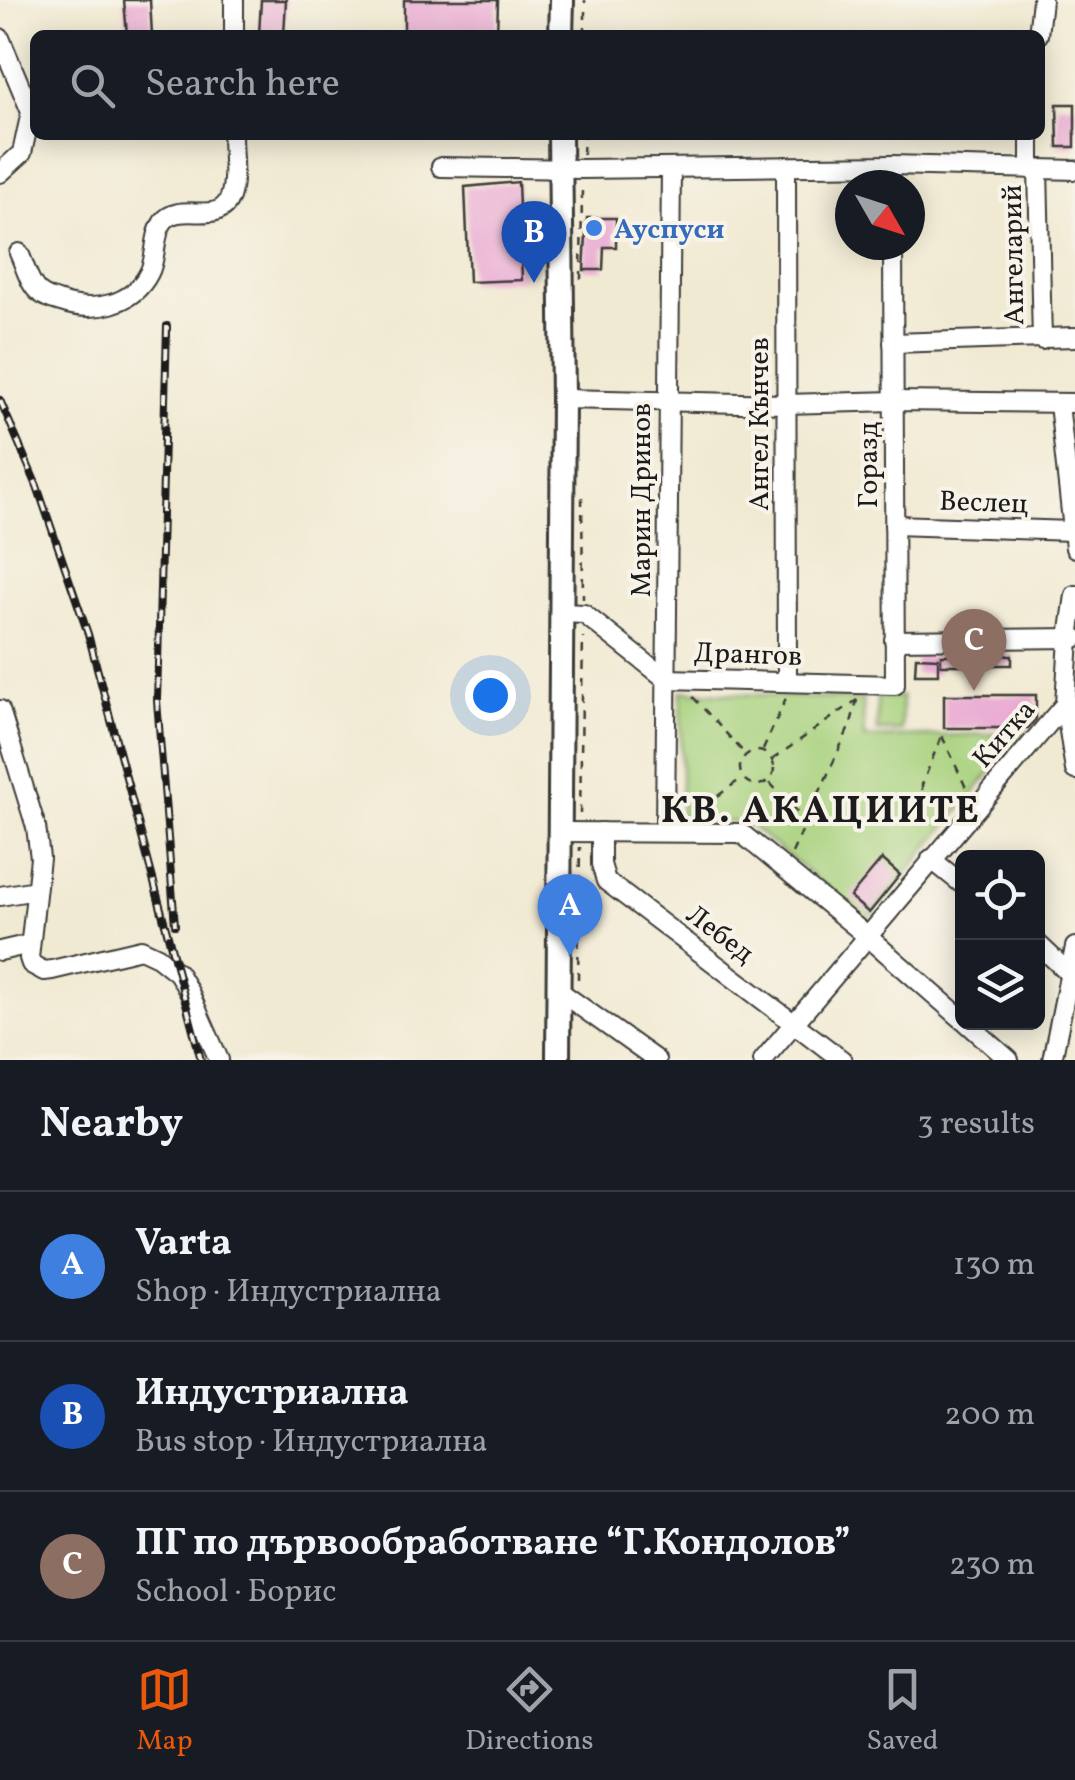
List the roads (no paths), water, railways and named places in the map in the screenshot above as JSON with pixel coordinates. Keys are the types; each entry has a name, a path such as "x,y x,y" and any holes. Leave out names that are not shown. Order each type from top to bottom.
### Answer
{"main road":[{"path":"561,30 562,0"},
{"path":"558,1060 562,613 560,140"}],"street":[{"path":"234,0 234,30"},
{"path":"1039,30 1042,0"},
{"path":"0,38 30,110"},
{"path":"0,173 22,153 30,117"},
{"path":"19,252 36,290 45,297 94,309 117,302 139,288 150,271 160,226 166,218 172,213 220,210 228,203 232,193 232,140"},
{"name":"Ангеларий","path":"1031,140 1042,340"},
{"path":"441,167 582,170 892,165 1075,170"},
{"path":"892,165 892,170"},
{"name":"Ангел Кънчев","path":"786,166 790,682"},
{"name":"Марин Дринов","path":"667,832 672,679 668,403 671,168"},
{"name":"Горазд","path":"893,260 895,685"},
{"path":"893,343 1075,337"},
{"path":"562,399 785,404 1067,403 1074,540"},
{"name":"Веслец","path":"894,526 1074,540"},
{"path":"1075,595 1064,704 1075,770"},
{"name":"Дрангов","path":"562,613 584,614 672,679 895,685"},
{"path":"894,640 1072,638"},
{"name":"Китка","path":"764,1060 1064,704"},
{"path":"0,710 36,827 40,858 30,964 44,971 141,949 158,957 184,983 219,1060"},
{"path":"559,832 741,834 955,1013"},
{"name":"Лебед","path":"602,832 606,880 842,1060"},
{"path":"931,859 955,878"},
{"path":"0,896 36,890"},
{"path":"0,951 30,944"},
{"path":"1052,1060 1073,978 1075,947"},
{"path":"1045,950 1073,978"},
{"path":"559,991 656,1060"},
{"path":"975,1030 1010,1060"}],"railway":[{"path":"167,326 157,701 175,925"},
{"path":"0,400 37,486 88,634 201,1060"}],"place":[{"name":"Ауспуси","path":"594,228"},
{"name":"Индустриална","path":"534,283"},
{"name":"ПГ по дървообработване “Г.Кондолов”","path":"974,691"},
{"name":"Varta","path":"570,956"}],"district":[{"name":"КВ. АКАЦИИТЕ","path":"821,809"}]}
